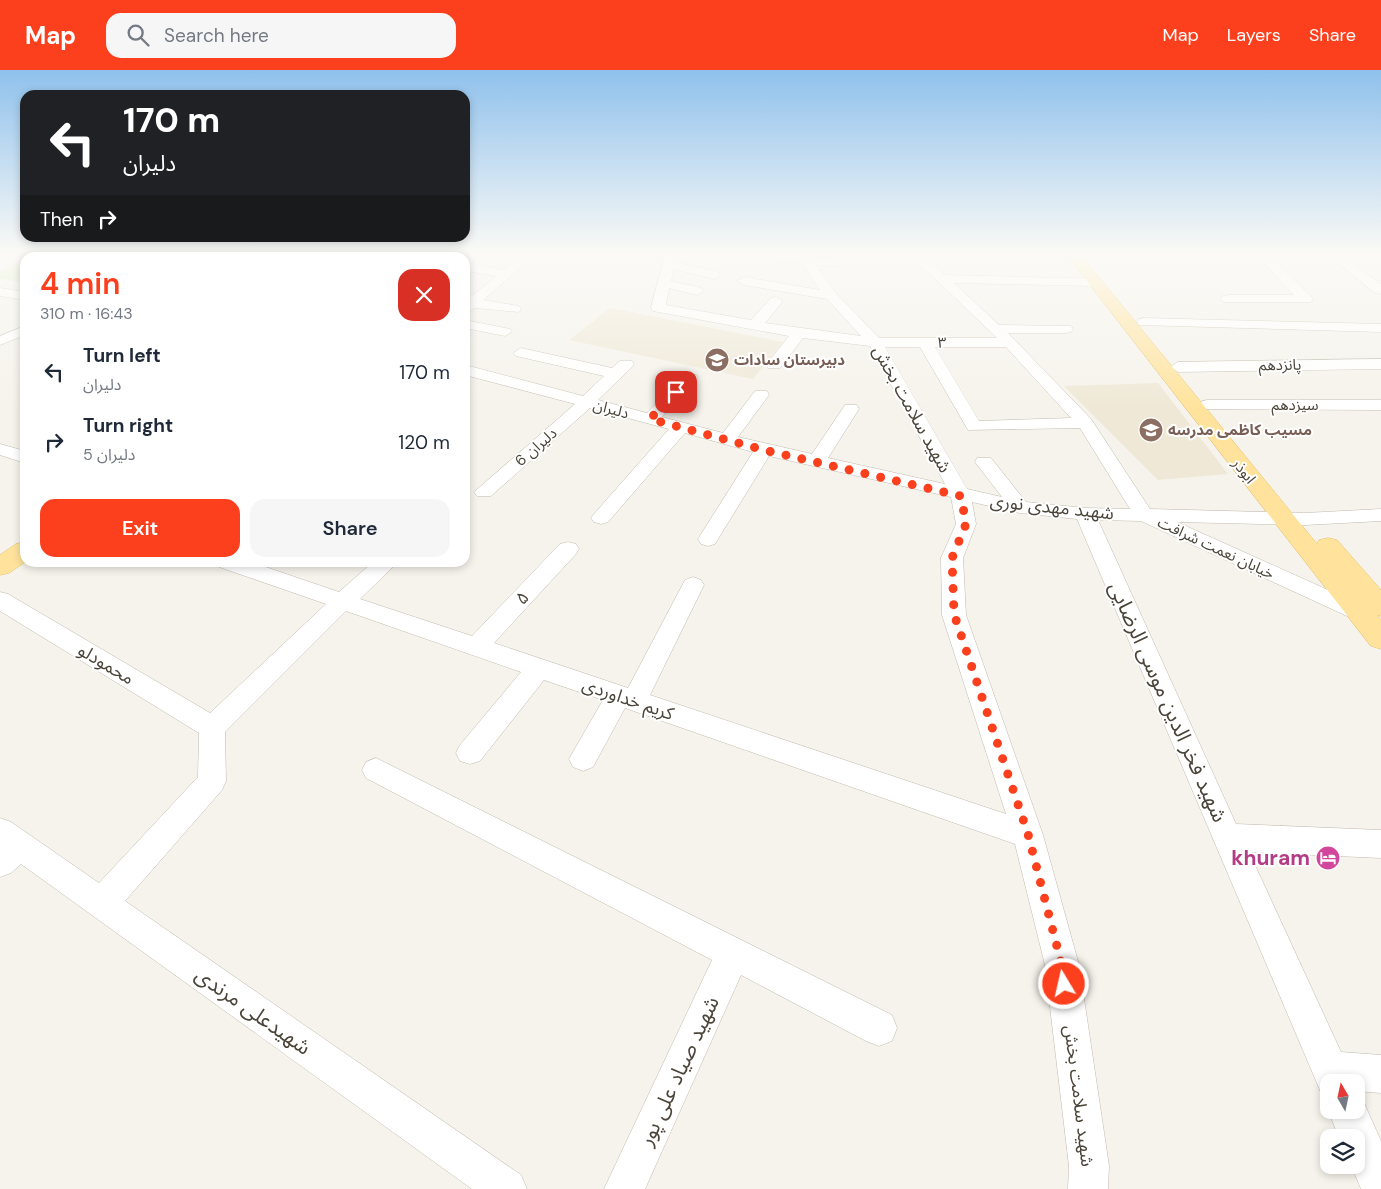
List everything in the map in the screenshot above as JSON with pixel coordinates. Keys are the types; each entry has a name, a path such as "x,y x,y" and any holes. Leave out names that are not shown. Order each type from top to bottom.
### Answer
{"main road":[{"name":"ابوذر","path":"1115,306 1282,518 1381,639"},
{"name":"ابوذر","path":"1131,306 1208,405 1381,607"},
{"path":"0,567 20,553"}],"street":[{"path":"482,306 514,309"},
{"name":"۳","path":"658,306 658,308 799,333 875,342 1010,343"},
{"path":"755,325 771,306"},
{"name":"شهید سلامت بخش","path":"841,306 875,342 961,496 966,524 952,558 954,614 1028,834 1062,966 1089,1166 1088,1189"},
{"name":"خیابان نعمت شرافت","path":"972,306 1010,343 1085,423 1144,515 1360,614"},
{"path":"1144,322 1381,328"},
{"path":"470,325 506,332"},
{"path":"996,329 1066,329"},
{"path":"0,341 20,332"},
{"path":"774,365 799,333"},
{"path":"925,343 974,426 1085,423"},
{"name":"دلیران 6","path":"484,492 587,402 621,369 521,353"},
{"name":"پانزدهم","path":"1178,366 1381,364"},
{"name":"دلیران","path":"470,371 764,450 961,496"},
{"path":"650,419 690,378"},
{"path":"726,440 761,395"},
{"name":"سیزدهم","path":"1208,405 1377,408"},
{"path":"816,462 851,409"},
{"path":"601,518 680,428"},
{"path":"0,449 20,455"},
{"path":"708,539 764,450"},
{"path":"984,462 1020,507"},
{"name":"شهید مهدی نوری","path":"961,496 1020,507 1085,514 1144,515"},
{"name":"شهید فخر الدین موسی الرضایی","path":"1085,514 1331,1074"},
{"path":"1144,515 1305,519 1381,515"},
{"name":"۵","path":"476,647 568,549"},
{"name":"کریم خداوردی","path":"241,567 1028,834"},
{"path":"101,904 212,781 212,728 342,602 381,567"},
{"path":"582,758 626,698 693,585"},
{"name":"محمودلو","path":"0,600 212,728"},
{"path":"470,753 539,668"},
{"path":"376,770 879,1028"},
{"path":"1227,837 1381,844"},
{"name":"شهیدعلی مرندی","path":"7,847 101,904 507,1189"},
{"name":"شهید صیاد علی پور","path":"624,1189 733,953"},
{"path":"1365,1075 1381,1074"},
{"path":"1351,1119 1381,1187"}],"shaded area":[{"name":"دبیرستان سادات","path":"610,308 783,342 753,379 569,340"},
{"name":"مسیب کاظمی مدرسه","path":"1158,383 1228,474 1158,480 1064,386"}],"place":[{"name":"دبیرستان سادات","path":"717,360"},
{"name":"مسیب کاظمی مدرسه","path":"1151,430"},
{"name":"khuram","path":"1328,858"}],"route":[{"path":"676,392 650,419 764,450 961,496 966,524 952,558 954,614 1028,834 1062,966 1064,984"}]}
